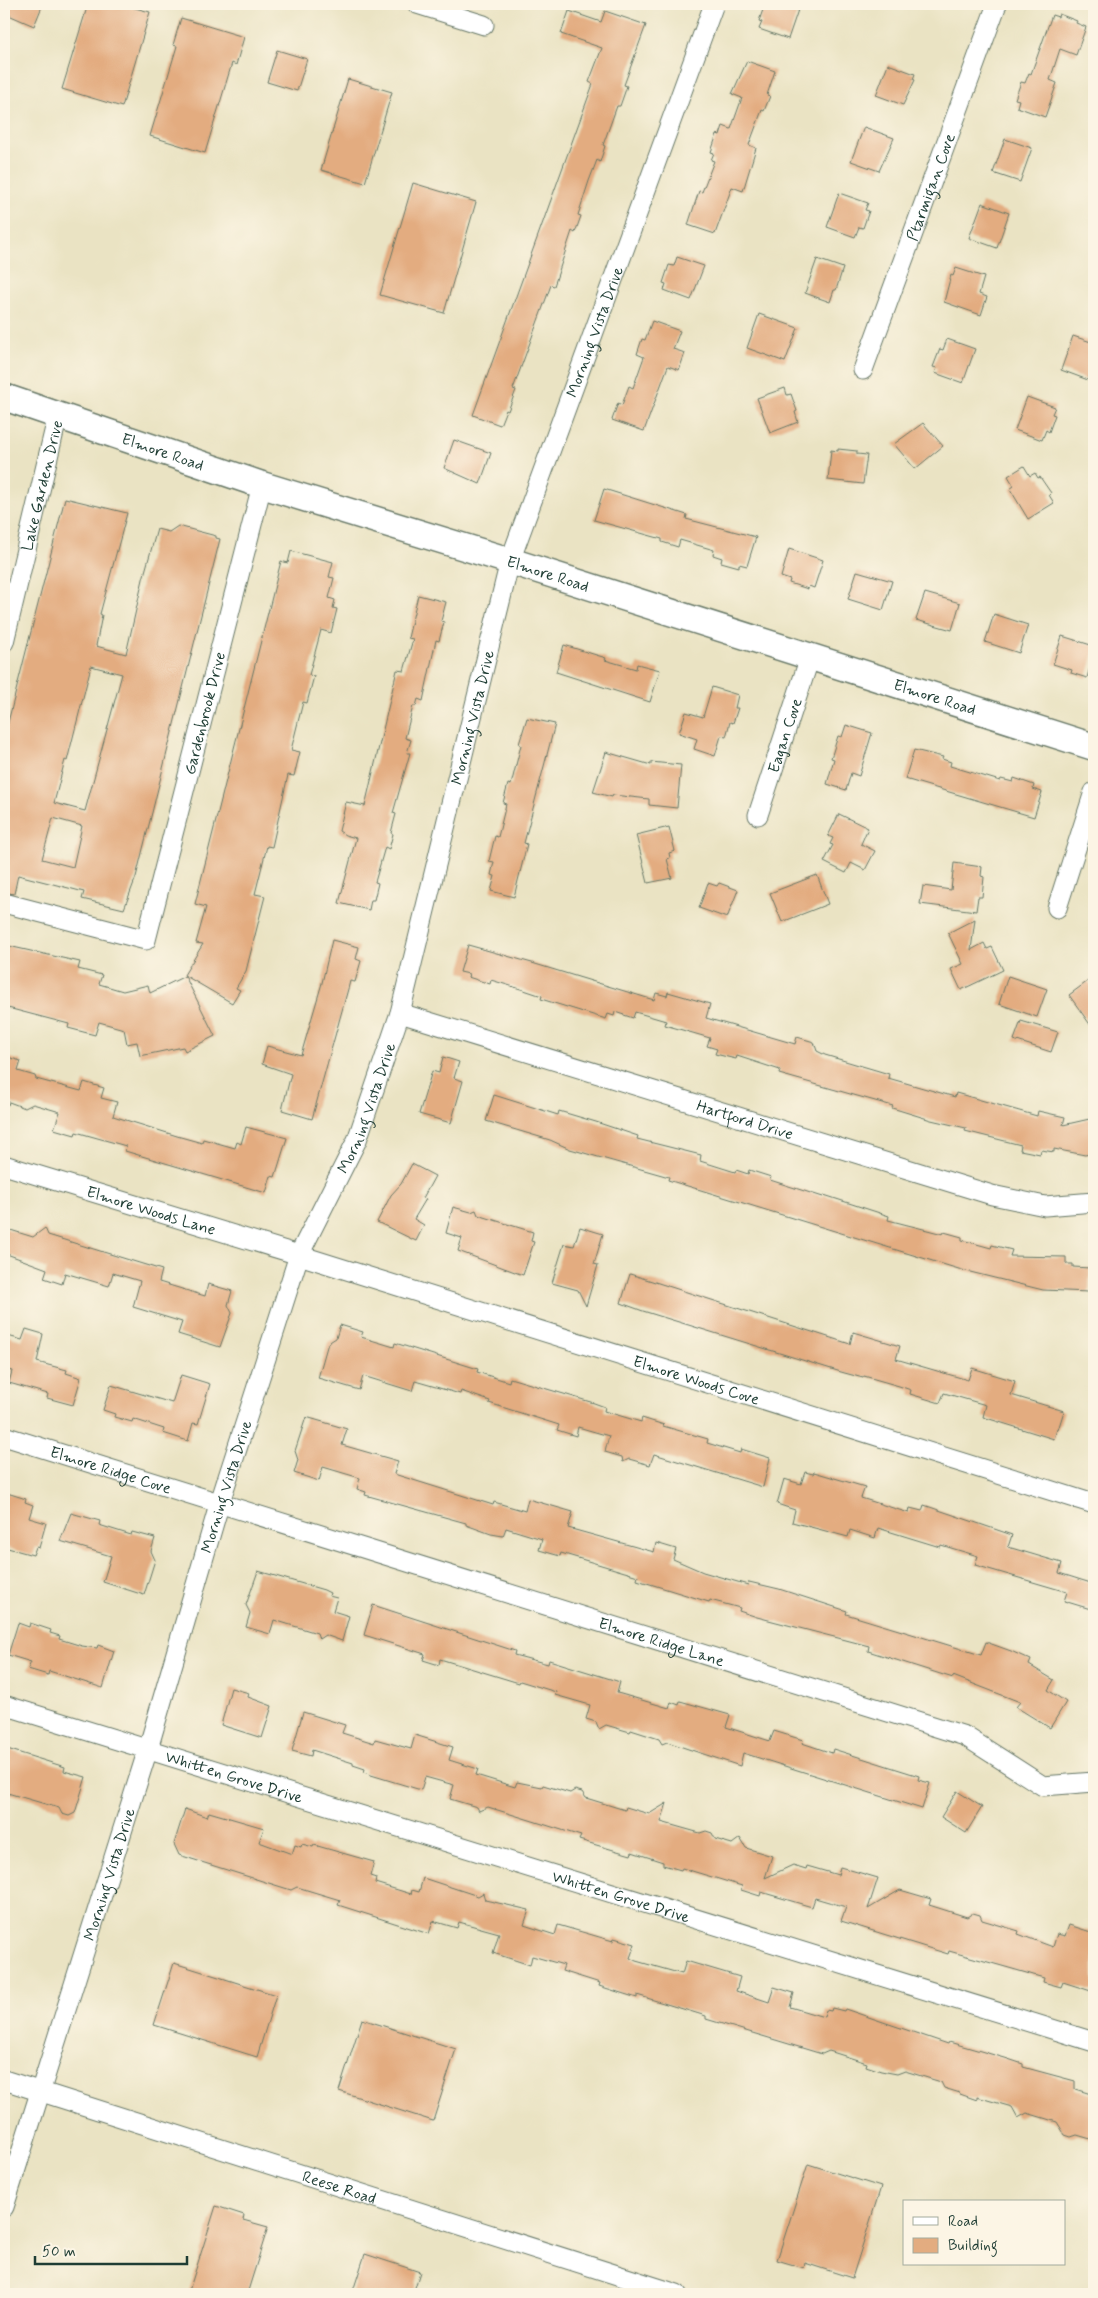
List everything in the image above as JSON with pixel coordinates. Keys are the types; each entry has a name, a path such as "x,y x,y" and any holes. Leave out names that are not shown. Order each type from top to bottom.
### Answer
{"street":[{"path":"418,4 484,26"},
{"name":"Morning Vista Drive","path":"4,2207 148,1749 220,1502 299,1255 357,1140 400,1013 510,561 714,4"},
{"name":"Ptarmigan Cove","path":"863,370 997,4"},
{"name":"Elmore Road","path":"4,397 262,485 510,561 1094,747"},
{"name":"Lake Garden Drive","path":"4,642 58,415"},
{"name":"Gardenbrook Drive","path":"4,903 146,940 262,485"},
{"name":"Eagan Cove","path":"758,815 810,657"},
{"path":"1057,908 1094,792"},
{"name":"Hartford Drive","path":"400,1013 992,1195 1045,1206 1094,1202"},
{"name":"Elmore Woods Lane","path":"4,1165 299,1255"},
{"name":"Elmore Woods Cove","path":"299,1255 1094,1504"},
{"name":"Elmore Ridge Cove","path":"4,1436 220,1502"},
{"name":"Elmore Ridge Lane","path":"220,1502 965,1736 1043,1786 1094,1782"},
{"name":"Whitten Grove Drive","path":"4,1705 1094,2042"},
{"name":"Reese Road","path":"4,2080 677,2294"}],"building":[{"path":"4,4 43,4 34,26 4,13"},
{"path":"88,4 120,4 150,12 122,107 62,89"},
{"path":"765,4 800,4 788,39 759,29 762,22 759,21"},
{"path":"569,11 601,22 605,11 646,25 624,85 627,86 620,106 617,106 603,145 605,146 600,162 597,160 589,181 578,215 581,216 575,233 572,231 554,286 551,285 513,389 516,390 500,425 473,415 593,84 589,82 602,48 561,34"},
{"path":"1059,14 1077,21 1076,23 1086,27 1076,55 1060,49 1050,80 1057,83 1045,117 1017,107 1019,100 1015,99 1021,82 1025,83 1029,73 1031,74 1052,15 1058,17"},
{"path":"181,18 244,37 236,65 232,63 205,153 150,136 177,46 173,45"},
{"path":"277,50 307,59 297,91 267,82"},
{"path":"747,61 775,71 767,95 770,96 764,111 762,110 749,145 756,148 743,191 732,187 715,234 688,225 699,191 702,192 714,161 711,160 714,153 711,152 717,134 720,135 723,126 731,129 742,98 732,94"},
{"path":"888,64 915,74 913,79 915,80 903,105 876,95"},
{"path":"348,79 392,92 365,183 321,170"},
{"path":"864,127 894,138 879,171 851,161"},
{"path":"1005,139 1032,148 1020,182 993,173"},
{"path":"413,183 476,202 444,313 380,295"},
{"path":"839,193 868,203 865,210 869,211 863,228 859,227 855,237 827,227"},
{"path":"982,203 1009,213 997,248 969,238"},
{"path":"677,257 704,266 691,300 664,290 666,284 663,283 669,265 674,266"},
{"path":"817,259 843,268 830,302 805,293"},
{"path":"956,268 984,277 979,294 987,297 981,315 944,302 951,275 953,276"},
{"path":"759,314 798,328 785,362 747,348"},
{"path":"652,321 680,331 673,349 685,353 679,370 668,366 644,431 612,420 618,403 622,405 629,386 633,388 644,357 637,354 642,339 645,340"},
{"path":"1073,336 1094,343 1094,364 1088,380 1061,370"},
{"path":"947,339 975,349 963,383 935,373 937,368 933,367 940,349 943,350"},
{"path":"785,388 787,395 791,394 797,411 795,412 798,422 770,433 757,398"},
{"path":"1027,397 1055,407 1052,414 1055,415 1049,432 1046,430 1042,440 1015,430"},
{"path":"923,423 943,446 915,469 894,444"},
{"path":"454,440 491,453 480,484 444,468"},
{"path":"838,449 857,451 857,454 867,455 863,484 828,480 831,450 838,451"},
{"path":"1024,466 1030,476 1035,473 1038,478 1040,477 1051,493 1049,495 1054,503 1028,519 1010,489 1014,486 1008,476"},
{"path":"604,489 687,515 686,519 756,537 747,566 739,564 739,567 721,562 722,558 713,555 714,550 680,540 678,547 662,542 662,539 594,520"},
{"path":"65,498 127,513 100,614 102,615 96,646 126,654 143,579 157,529 169,532 178,526 216,536 216,538 220,539 136,877 124,909 82,899 84,892 18,875 14,894 4,892 4,738","holes":["91,666 122,674 85,811 54,803 65,760 67,761","53,818 82,826 73,867 42,859"]},
{"path":"789,549 823,560 814,588 809,586 808,589 789,583 790,580 781,577"},
{"path":"291,551 333,562 329,577 334,578 329,598 335,600 333,608 337,609 331,633 321,630 309,675 314,676 307,703 303,702 291,750 300,752 294,776 288,775 272,847 267,846 255,894 265,896 246,971 236,988 240,990 232,1003 184,975 203,944 196,943 206,907 195,904 281,561 288,563"},
{"path":"857,571 892,581 883,610 848,599"},
{"path":"925,593 960,603 952,630 916,620"},
{"path":"418,595 446,602 441,621 444,622 439,641 436,640 423,701 418,699 416,706 413,706 405,738 411,740 407,753 410,753 393,813 396,814 391,833 393,834 389,849 385,847 375,882 378,883 374,900 371,900 369,910 339,903 356,838 339,831 346,802 365,806 397,670 404,671 413,639 408,638"},
{"path":"994,614 1028,625 1019,653 985,642"},
{"path":"1062,636 1094,646 1087,678 1071,673 1072,670 1053,664"},
{"path":"564,645 636,669 637,664 660,670 650,702 556,672"},
{"path":"712,687 738,695 735,708 738,708 733,723 730,722 726,737 721,736 715,756 694,749 697,739 679,733 686,712 703,717"},
{"path":"527,718 555,724 524,843 527,844 514,897 491,891 495,876 491,875 494,862 489,861 495,836 498,837 506,804 503,803 508,784 511,785 521,745 519,744"},
{"path":"846,725 872,733 859,776 851,773 846,790 827,784 834,759 831,758 838,736 842,737"},
{"path":"914,750 943,757 942,759 951,762 950,766 1000,781 1001,779 1013,782 1014,778 1034,785 1033,789 1042,792 1034,817 905,779"},
{"path":"606,752 651,765 651,762 681,765 677,808 649,805 649,799 613,795 612,797 593,792"},
{"path":"839,814 868,828 861,844 875,851 865,870 851,863 846,873 824,862 833,845 830,844 833,838 828,836"},
{"path":"669,827 675,851 669,853 670,858 667,859 672,878 648,883 636,835"},
{"path":"954,863 982,867 981,876 984,877 982,897 978,897 976,911 920,904 923,886 951,890"},
{"path":"817,875 828,904 782,922 770,893"},
{"path":"708,883 717,886 719,883 738,890 727,918 699,908"},
{"path":"975,919 971,950 984,943 987,949 992,947 1003,970 961,990 951,969 963,964 948,933"},
{"path":"332,940 359,947 356,959 361,961 355,982 350,981 312,1119 282,1110 291,1074 262,1064 267,1046 301,1055 322,983"},
{"path":"4,945 80,962 78,969 102,975 99,984 123,991 148,985 150,993 185,976 215,1036 185,1051 183,1047 140,1056 137,1042 127,1044 124,1029 99,1022 95,1035 68,1028 69,1024 4,1007"},
{"path":"468,945 654,1000 656,993 667,996 668,992 710,1004 706,1018 795,1044 797,1037 814,1042 817,1051 825,1055 889,1074 888,1078 955,1097 956,1093 1037,1116 1038,1111 1065,1117 1063,1125 1094,1118 1094,1153 1085,1155 1054,1149 1054,1152 1041,1150 1040,1154 1020,1150 1021,1145 965,1131 966,1128 931,1120 892,1108 893,1106 779,1074 780,1070 737,1056 736,1059 715,1054 717,1049 707,1046 710,1038 665,1025 666,1021 635,1012 633,1018 615,1012 614,1016 608,1014 606,1019 541,999 542,996 524,990 491,980 490,984 468,977 469,974 460,972"},
{"path":"1008,976 1047,989 1037,1017 999,1004"},
{"path":"1088,981 1094,989 1094,1030 1069,995"},
{"path":"1021,1021 1058,1032 1051,1052 1014,1040"},
{"path":"4,1056 21,1061 18,1071 35,1076 36,1079 81,1091 84,1082 104,1088 101,1098 117,1102 113,1116 177,1136 202,1143 203,1139 235,1148 237,1142 241,1144 246,1127 287,1138 275,1177 271,1176 266,1193 125,1151 126,1146 76,1132 75,1135 54,1129 60,1112 33,1104 25,1108 9,1102 8,1105 4,1104"},
{"path":"443,1057 459,1062 454,1078 463,1081 451,1123 419,1114 432,1071 439,1073"},
{"path":"494,1095 558,1115 559,1111 638,1136 637,1139 701,1155 700,1161 735,1172 736,1170 748,1174 749,1170 771,1177 770,1180 889,1216 888,1220 943,1234 944,1232 962,1237 962,1240 991,1248 992,1245 1012,1250 1010,1256 1066,1257 1066,1264 1073,1264 1073,1267 1090,1268 1089,1292 1043,1290 962,1270 668,1180 669,1177 570,1149 550,1140 486,1121"},
{"path":"412,1164 435,1176 423,1198 426,1199 414,1219 424,1225 416,1241 377,1222 391,1195 401,1184"},
{"path":"453,1207 471,1212 476,1210 478,1215 533,1232 531,1241 534,1242 523,1275 458,1251 462,1238 446,1233"},
{"path":"580,1227 603,1234 594,1264 598,1265 586,1306 578,1290 552,1283 564,1244 574,1246"},
{"path":"4,1228 33,1237 45,1228 48,1235 162,1270 159,1282 205,1296 208,1284 232,1291 228,1305 232,1313 220,1347 178,1334 182,1322 133,1307 140,1281 113,1273 109,1286 65,1273 62,1284 44,1278 47,1269 4,1253"},
{"path":"630,1274 850,1344 853,1332 900,1346 896,1359 968,1380 972,1368 1015,1381 1011,1395 1064,1411 1058,1430 1054,1439 983,1417 986,1405 944,1393 940,1403 910,1394 911,1390 899,1386 864,1376 863,1378 841,1372 621,1303"},
{"path":"340,1325 363,1332 361,1337 394,1347 395,1343 478,1369 477,1372 509,1382 510,1378 594,1403 605,1407 604,1411 641,1422 642,1418 708,1439 707,1443 740,1453 741,1449 770,1458 763,1487 654,1454 650,1465 629,1459 623,1462 622,1457 605,1452 609,1436 578,1427 576,1436 557,1430 559,1425 489,1403 490,1401 461,1391 460,1394 415,1381 412,1391 363,1376 359,1390 318,1378 328,1343 336,1338"},
{"path":"26,1329 43,1334 37,1362 67,1370 66,1373 81,1378 73,1405 47,1398 48,1394 9,1383 12,1371 4,1369 4,1335 22,1340"},
{"path":"181,1375 210,1384 198,1424 193,1423 188,1441 163,1433 164,1429 133,1419 132,1422 114,1417 115,1414 103,1410 111,1385 172,1403"},
{"path":"306,1417 347,1429 342,1445 398,1461 394,1474 493,1505 494,1502 525,1511 528,1499 573,1512 568,1528 654,1552 656,1543 676,1549 673,1559 703,1572 748,1585 749,1582 779,1589 847,1611 846,1614 981,1655 986,1642 1011,1651 1031,1660 1029,1665 1054,1680 1048,1690 1066,1702 1050,1728 1016,1707 1020,1702 953,1676 953,1678 868,1651 869,1646 757,1617 739,1611 740,1608 710,1600 709,1602 637,1580 638,1576 561,1553 560,1556 539,1550 542,1539 506,1528 503,1536 491,1534 466,1525 466,1523 365,1495 366,1492 357,1489 360,1478 323,1467 319,1481 294,1473 298,1460 295,1451"},
{"path":"805,1472 813,1474 814,1472 865,1487 861,1498 909,1513 910,1508 922,1511 924,1505 1012,1535 1008,1547 1062,1563 1059,1573 1094,1584 1094,1610 1064,1601 1067,1592 975,1565 978,1556 941,1545 940,1547 878,1528 875,1538 850,1530 848,1537 792,1522 795,1510 777,1504 784,1479 801,1484"},
{"path":"4,1492 26,1499 25,1502 33,1505 29,1518 46,1523 39,1548 36,1547 33,1555 4,1547"},
{"path":"71,1513 100,1521 99,1525 131,1535 132,1532 155,1538 151,1551 155,1560 144,1595 103,1582 111,1556 60,1541"},
{"path":"258,1571 324,1590 330,1593 329,1596 337,1598 333,1611 349,1616 342,1641 325,1635 319,1639 317,1633 274,1620 270,1634 246,1627 250,1613 246,1605"},
{"path":"373,1605 515,1651 514,1655 548,1664 549,1660 620,1682 617,1693 669,1708 671,1702 679,1705 680,1701 730,1715 726,1727 770,1741 774,1731 803,1740 802,1743 832,1753 833,1749 919,1776 918,1780 930,1783 922,1809 743,1753 740,1766 667,1742 662,1744 659,1739 631,1730 630,1732 606,1725 599,1729 596,1722 586,1719 590,1705 555,1695 556,1692 440,1659 439,1665 423,1660 425,1654 364,1635"},
{"path":"18,1623 29,1627 30,1623 51,1630 50,1633 60,1636 59,1639 82,1646 97,1648 98,1645 114,1651 103,1688 49,1671 48,1675 28,1669 31,1662 8,1655"},
{"path":"231,1688 249,1693 248,1697 272,1706 262,1738 221,1725"},
{"path":"303,1712 345,1725 342,1733 374,1743 375,1739 411,1749 415,1735 453,1747 449,1760 478,1769 476,1775 515,1787 517,1782 542,1787 543,1785 570,1793 575,1790 582,1792 586,1798 625,1810 626,1807 649,1814 667,1803 661,1822 700,1833 706,1831 712,1833 715,1839 732,1844 740,1838 746,1848 772,1856 765,1878 793,1865 806,1869 807,1866 838,1875 840,1867 878,1878 868,1909 900,1890 931,1899 929,1905 967,1917 973,1913 980,1915 982,1920 1019,1931 1018,1934 1053,1947 1057,1934 1065,1936 1069,1925 1094,1933 1094,1992 1063,1982 1061,1987 1043,1982 1044,1978 949,1951 948,1954 841,1921 846,1907 815,1898 812,1907 761,1892 760,1896 741,1890 742,1886 682,1868 681,1870 663,1865 663,1862 632,1852 631,1855 579,1840 581,1836 488,1807 479,1811 477,1807 450,1799 454,1785 425,1777 421,1790 371,1775 364,1772 365,1769 353,1765 353,1763 312,1750 311,1756 292,1751"},
{"path":"4,1748 65,1767 64,1771 86,1777 75,1813 69,1816 62,1814 59,1808 4,1792"},
{"path":"957,1791 982,1807 966,1833 941,1817"},
{"path":"185,1809 207,1817 209,1812 264,1828 259,1842 292,1854 295,1845 301,1847 302,1844 313,1847 314,1845 374,1862 370,1876 376,1878 375,1883 411,1894 412,1890 419,1892 423,1878 478,1896 483,1893 485,1900 529,1910 524,1925 555,1935 558,1925 613,1941 614,1938 635,1944 630,1958 636,1961 682,1974 686,1961 740,1977 736,1991 769,2002 774,1987 794,1993 790,2007 824,2017 826,2010 831,2011 832,2008 844,2011 845,2009 948,2044 949,2042 1005,2058 1023,2064 1023,2067 1075,2081 1075,2089 1094,2095 1094,2140 1077,2135 1071,2137 1065,2135 1057,2122 1027,2113 1018,2118 1012,2107 977,2097 977,2100 944,2088 941,2082 905,2071 897,2074 881,2071 866,2066 867,2063 829,2051 822,2054 706,2019 706,2016 637,1995 637,1998 599,1986 600,1983 562,1971 564,1965 532,1956 530,1965 493,1953 499,1933 459,1922 457,1928 433,1921 429,1934 338,1905 340,1900 297,1887 291,1890 179,1855 174,1844"},
{"path":"174,1963 276,1995 257,2057 154,2025"},
{"path":"362,2019 456,2049 433,2121 339,2091"},
{"path":"808,2164 881,2187 852,2278 805,2263 804,2268 777,2260"},
{"path":"216,2206 244,2215 243,2220 268,2227 247,2294 188,2294"},
{"path":"365,2254 420,2272 413,2294 352,2294"}]}
